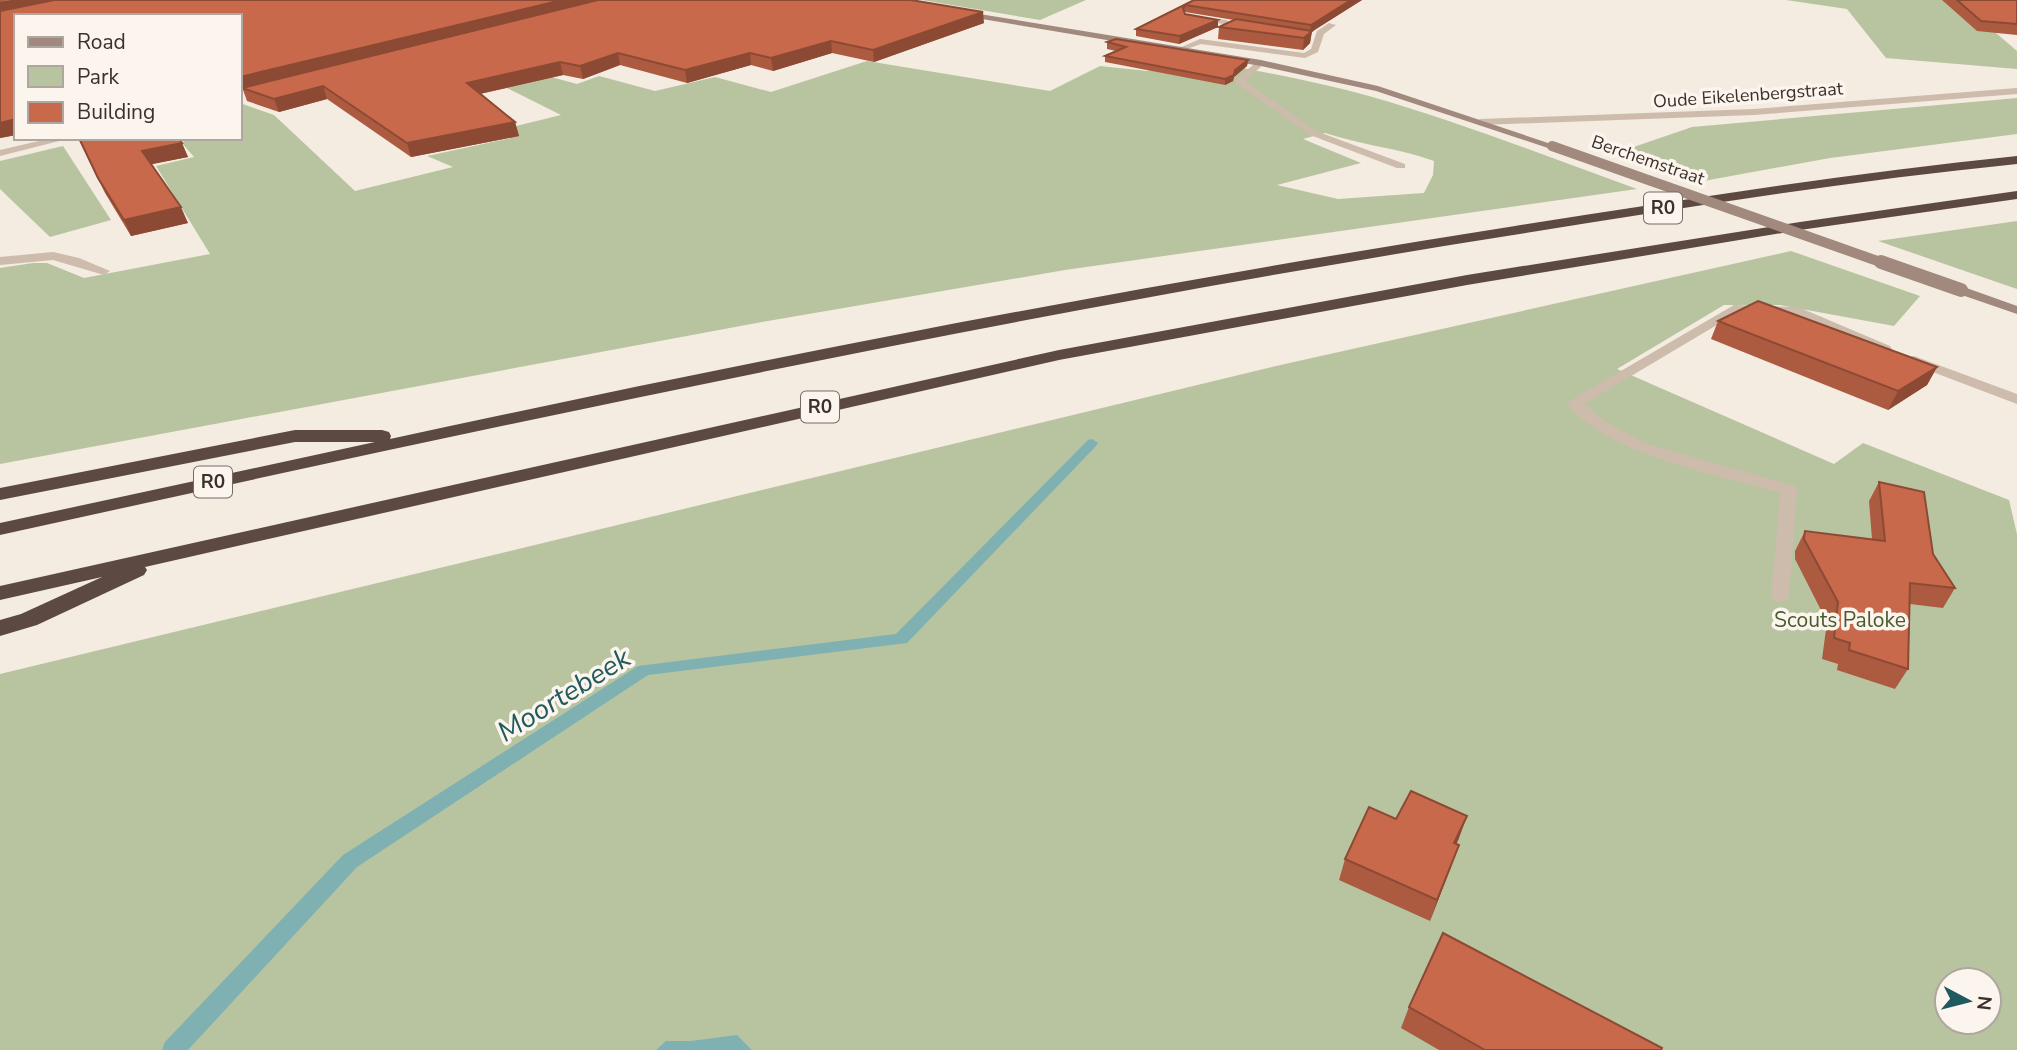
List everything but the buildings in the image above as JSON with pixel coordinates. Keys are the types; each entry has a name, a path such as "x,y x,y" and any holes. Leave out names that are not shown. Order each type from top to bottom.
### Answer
{"highway":[{"name":"R0","path":"0,529 872,343 1324,261 1931,168 2017,160"},
{"name":"R0","path":"0,593 1059,355 1480,277 1800,226 2017,195"},
{"path":"0,494 295,436 426,436"},
{"path":"0,628 29,620 176,552"}],"street":[{"name":"Berchemstraat","path":"947,10 1261,62 1378,89 1552,146 2017,310"},
{"path":"1188,17 1226,22 1245,28"},
{"path":"1200,41 1305,57 1316,50 1320,33 1332,25"},
{"path":"1181,49 1233,26"},
{"path":"1306,37 1318,39"},
{"path":"1261,62 1239,81 1313,133 1401,166"},
{"name":"Oude Eikelenbergstraat","path":"1480,122 1754,112 2017,91"},
{"path":"0,153 57,140"},
{"path":"0,261 42,255 65,256 104,271"},
{"path":"1780,597 1789,490 1638,446 1598,423 1574,403 1734,309 1798,311 1893,352 2017,399"}],"green space":[{"path":"922,0 1086,0 1040,20"},
{"path":"1786,0 2017,0 1968,9 2017,51 2017,69 1886,58 1847,9"},
{"path":"1180,57 1346,90 1470,128 1637,189 1065,270 762,322 0,464 0,268 47,263 84,278 210,254 156,166 194,157 181,142 242,140 242,104 274,115 355,191 453,167 427,156 511,138 500,130 561,115 499,84 540,74 577,84 599,76 655,91 715,77 771,92 867,61 1050,91 1100,66 1147,71","holes":["1325,133 1434,161 1433,175 1424,193 1338,199 1277,185 1361,163 1303,139"]},
{"path":"2017,98 2017,134 1830,158 1698,182 1619,152 1692,127"},
{"path":"63,146 111,220 50,237 0,189 0,161"},
{"path":"2017,221 2017,289 1878,241"},
{"name":"Scouts Paloke","path":"1791,251 1920,296 1894,326 1780,305 1724,305 1617,369 1834,464 1863,443 2009,500 2017,534 2017,1050 0,1050 0,674 1276,366"}],"water":[{"path":"737,1035 752,1050 656,1050 666,1041 691,1041"}],"waterway":[{"name":"Moortebeek","path":"173,1050 350,861 644,670 901,639 1092,443"}]}
